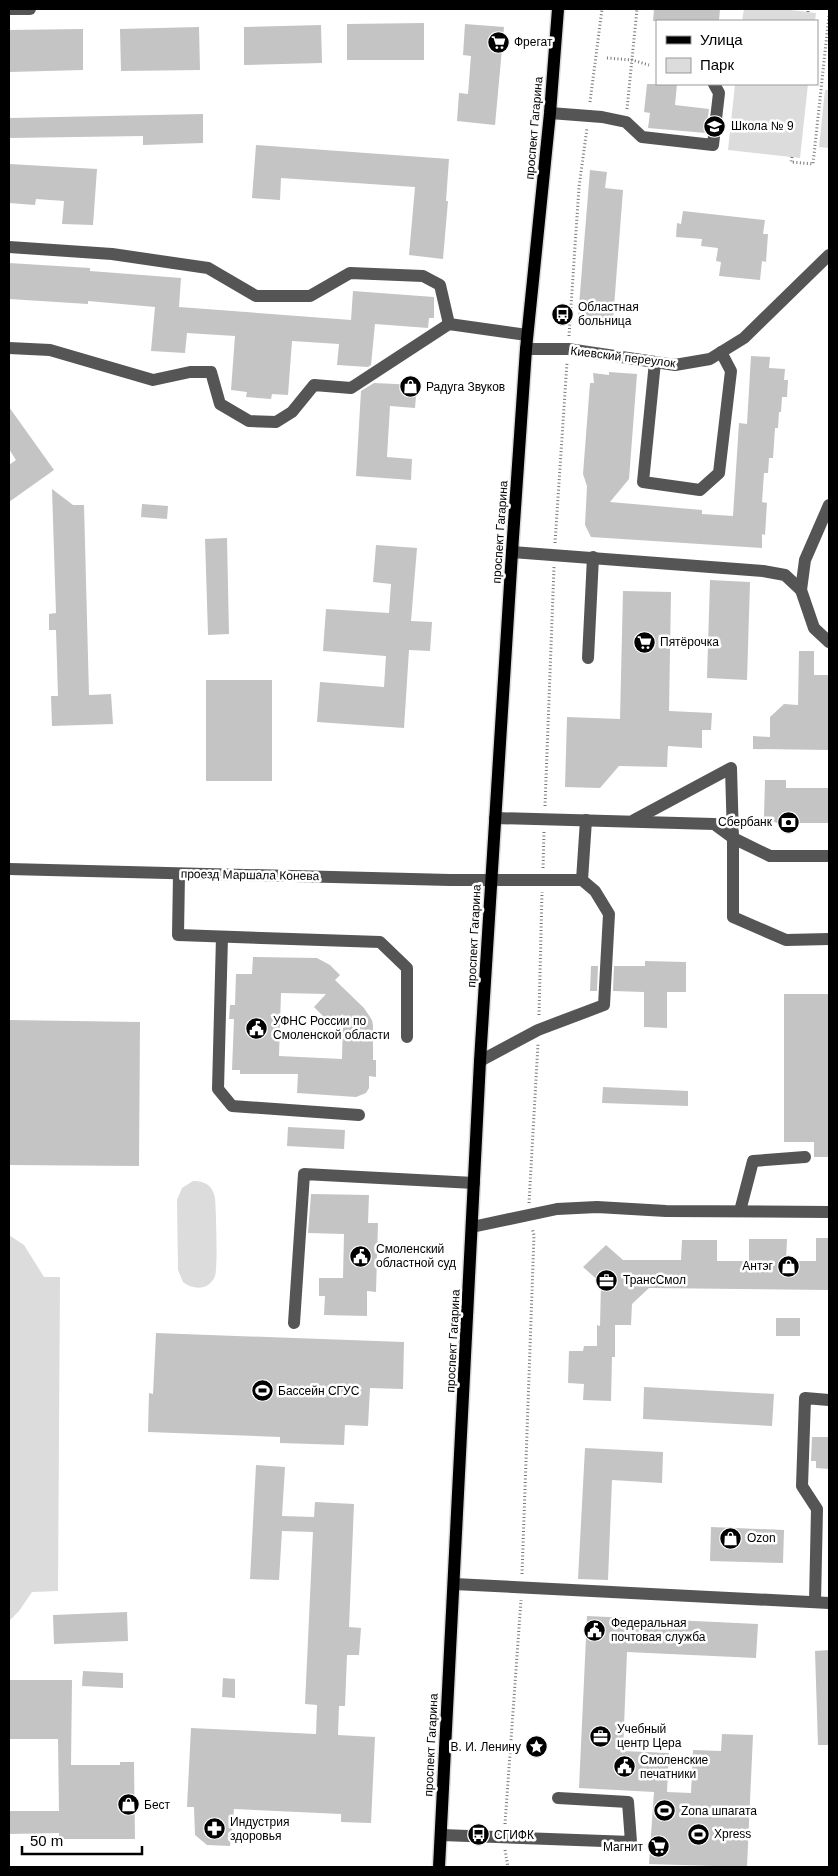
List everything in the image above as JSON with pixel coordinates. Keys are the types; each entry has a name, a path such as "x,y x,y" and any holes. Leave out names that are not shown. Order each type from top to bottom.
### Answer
{"main road":[{"name":"проспект Гагарина","path":"439,1867 480,1061 512,552 527,335 550,113 558,9"}],"street":[{"path":"9,9 30,9"},
{"path":"550,113 626,122 642,137 713,144 719,93 715,85"},
{"path":"9,247 112,254 208,268 256,296 310,296 350,273 423,276 440,286 449,324"},
{"name":"Киевский переулок","path":"526,349 568,349 675,365 710,359 744,338 829,255"},
{"path":"9,348 50,350 152,380 190,372 211,372 220,404 249,421 276,422 292,412 314,385 351,388 449,324 527,335"},
{"path":"654,362 643,482 700,490 719,473 731,371 721,352"},
{"path":"829,505 805,560 801,590 814,628 829,642"},
{"path":"512,552 763,571 785,575 801,590"},
{"path":"588,658 592,558"},
{"path":"632,821 731,768 733,917 786,940 829,938"},
{"path":"495,818 714,824 733,838 770,856 829,856"},
{"path":"480,1061 538,1030 604,1005 608,914 595,891 582,880 586,820"},
{"name":"проезд Маршала Конева","path":"9,869 491,881 582,880"},
{"path":"179,874 178,935 380,942 407,968 406,1038"},
{"path":"222,937 218,1089 232,1106 359,1115"},
{"path":"740,1211 753,1161 805,1157"},
{"path":"294,1323 304,1174 474,1183"},
{"path":"472,1227 557,1209 597,1207 666,1211 829,1212"},
{"path":"815,1602 817,1509 802,1486 805,1398 829,1400"},
{"path":"454,1584 829,1603"},
{"path":"440,1835 631,1842 628,1802 558,1798"}],"path":[{"path":"508,1867 504,1838 522,1588 534,1235 528,1215 538,1030 554,555 579,187 602,9"},
{"path":"626,122 637,9"},
{"path":"792,157 791,162 813,164 829,15"},
{"path":"607,58 632,60 649,65"}],"green space":[{"path":"744,9 783,9 816,13 815,20 742,20"},
{"path":"735,85 808,85 800,158 728,150"},
{"path":"825,90 829,90 829,148 819,147"},
{"path":"193,1181 208,1185 213,1191 215,1198 216,1271 212,1281 205,1287 200,1288 191,1287 183,1282 178,1270 177,1200 182,1188"},
{"path":"9,1235 24,1245 44,1277 60,1277 58,1591 32,1592 19,1611 9,1621"}],"building":[{"path":"654,9 720,9 719,20 653,21"},
{"path":"424,23 424,60 347,60 347,24"},
{"path":"465,24 504,27 495,125 457,121 459,93 468,94 471,56 463,55"},
{"path":"321,25 322,63 244,65 244,27"},
{"path":"199,27 200,70 121,71 120,29"},
{"path":"83,29 83,70 9,72 9,30"},
{"path":"647,84 677,85 675,105 709,109 706,133 648,128 650,113 644,112"},
{"path":"203,114 203,143 143,145 143,136 9,138 9,118"},
{"path":"256,145 449,159 446,201 448,201 443,259 409,255 415,187 281,178 280,200 252,198"},
{"path":"9,164 97,169 93,225 62,224 64,201 36,199 35,205 9,203"},
{"path":"590,170 607,172 605,188 623,190 613,320 578,318"},
{"path":"683,211 765,220 763,234 768,234 766,262 762,261 760,280 719,276 721,262 716,261 718,248 701,246 702,239 676,237 677,223 681,224"},
{"path":"9,263 90,268 90,271 181,278 179,307 351,320 353,291 434,297 434,318 429,318 428,328 375,324 371,365 368,367 337,365 339,344 292,341 288,395 272,394 271,399 246,397 247,392 231,390 235,336 187,333 185,353 151,351 155,307 88,301 88,304 9,299"},
{"path":"751,356 770,357 769,368 785,369 784,380 788,380 787,397 782,397 778,428 775,428 773,458 769,458 768,473 764,473 762,502 767,503 765,535 762,534 762,548 591,537 585,525 587,486 583,474 590,383 594,383 593,373 609,375 609,372 637,374 629,479 610,502 702,510 702,514 733,516 739,423 747,424"},
{"path":"374,383 417,385 415,408 390,406 387,457 412,459 411,480 356,476 361,391"},
{"path":"9,407 54,470 9,502 9,465 16,460 9,449"},
{"path":"52,489 73,505 84,505 89,695 111,694 113,724 52,726 51,696 58,696 56,630 49,630 49,614 56,613"},
{"path":"142,504 168,506 167,519 141,517"},
{"path":"227,538 229,634 208,635 205,539"},
{"path":"376,545 417,548 411,621 432,622 430,651 409,650 404,728 317,722 320,682 384,687 386,656 323,651 326,609 389,613 391,584 373,582"},
{"path":"710,580 750,582 747,680 707,678"},
{"path":"623,591 671,592 669,711 712,713 711,730 702,730 702,748 668,746 667,767 619,766 600,788 565,787 567,717 620,719"},
{"path":"799,651 814,651 814,675 829,675 829,750 753,749 753,736 770,737 770,717 784,704 798,705"},
{"path":"206,680 272,680 272,781 206,781"},
{"path":"765,780 786,780 786,788 829,788 829,823 777,823 764,817"},
{"name":"УФНС России по Смоленской области","path":"253,957 317,958 330,965 340,975 335,980 364,1008 372,1020 373,1060 376,1060 376,1077 369,1076 369,1088 366,1093 356,1097 297,1093 298,1074 240,1074 240,1070 232,1070 234,1019 229,1019 230,1005 235,1005 236,974 252,974","holes":["281,993 326,994 314,1007 331,1024 343,1014 342,1059 279,1056"]},
{"path":"645,961 686,962 686,992 667,992 667,1028 644,1027 644,992 613,991 614,966 645,966"},
{"path":"591,966 598,966 597,991 590,991"},
{"path":"784,994 828,994 828,1157 814,1157 814,1142 784,1142"},
{"path":"9,1020 140,1022 139,1166 9,1165"},
{"path":"603,1087 688,1091 688,1106 602,1103"},
{"path":"288,1127 345,1130 344,1149 287,1146"},
{"name":"Смоленский областной суд","path":"311,1194 369,1195 368,1223 378,1223 376,1292 367,1291 367,1316 324,1315 325,1296 319,1296 319,1278 343,1278 344,1234 308,1233"},
{"path":"816,1238 829,1238 829,1290 649,1288 632,1304 631,1325 615,1325 615,1357 612,1357 611,1401 583,1400 584,1384 568,1383 569,1351 583,1351 584,1346 597,1346 597,1325 600,1326 601,1283 583,1267 606,1245 623,1260 681,1260 682,1240 717,1240 717,1261 749,1261 749,1239 787,1239 786,1261 816,1261"},
{"path":"776,1318 800,1318 800,1336 776,1336"},
{"name":"Бассейн СГУС","path":"156,1333 404,1342 403,1389 370,1388 368,1426 345,1425 344,1445 280,1443 280,1437 148,1432 149,1393 153,1394"},
{"path":"644,1387 774,1394 772,1426 643,1419"},
{"path":"812,1437 829,1437 829,1469 816,1468 816,1461 811,1461"},
{"path":"585,1448 663,1452 662,1483 612,1480 608,1580 578,1579"},
{"path":"256,1465 285,1467 282,1516 314,1517 315,1502 354,1504 349,1627 361,1628 359,1655 347,1655 345,1706 339,1706 338,1735 375,1737 371,1823 341,1822 341,1814 234,1809 230,1846 207,1845 195,1835 194,1807 187,1807 191,1728 316,1734 317,1705 305,1704 313,1532 282,1531 279,1580 250,1579"},
{"path":"711,1527 784,1530 783,1563 710,1561"},
{"path":"127,1612 128,1641 54,1644 53,1615"},
{"path":"587,1616 758,1624 756,1658 627,1652 623,1751 669,1753 667,1792 691,1793 693,1750 721,1751 722,1734 753,1735 747,1867 649,1864 654,1792 579,1788"},
{"path":"829,1650 829,1745 818,1745 815,1651"},
{"path":"83,1671 123,1673 123,1688 82,1686"},
{"path":"223,1678 235,1679 235,1698 222,1697"},
{"path":"9,1680 72,1680 71,1765 120,1765 120,1762 134,1762 135,1839 59,1839 59,1833 9,1834 9,1811 59,1811 58,1739 9,1739"}],"place":[{"name":"Фрегат","path":"498,42"},
{"name":"Школа № 9","path":"715,126"},
{"name":"Областная больница","path":"562,314"},
{"name":"Радуга Звуков","path":"410,387"},
{"name":"Пятёрочка","path":"644,642"},
{"name":"Сбербанк","path":"788,822"},
{"name":"УФНС России по Смоленской области","path":"257,1028"},
{"name":"Смоленский областной суд","path":"360,1256"},
{"name":"Антэг","path":"789,1266"},
{"name":"ТрансСмол","path":"607,1280"},
{"name":"Бассейн СГУС","path":"262,1391"},
{"name":"Ozon","path":"731,1538"},
{"name":"Федеральная почтовая служба","path":"595,1630"},
{"name":"Учебный центр Цера","path":"601,1736"},
{"name":"В. И. Ленину","path":"537,1747"},
{"name":"Смоленские печатники","path":"624,1767"},
{"name":"Бест","path":"128,1805"},
{"name":"Zona шпагата","path":"665,1811"},
{"name":"Индустрия здоровья","path":"214,1829"},
{"name":"Xpress","path":"698,1834"},
{"name":"СГИФК","path":"478,1835"},
{"name":"Магнит","path":"659,1847"}]}
